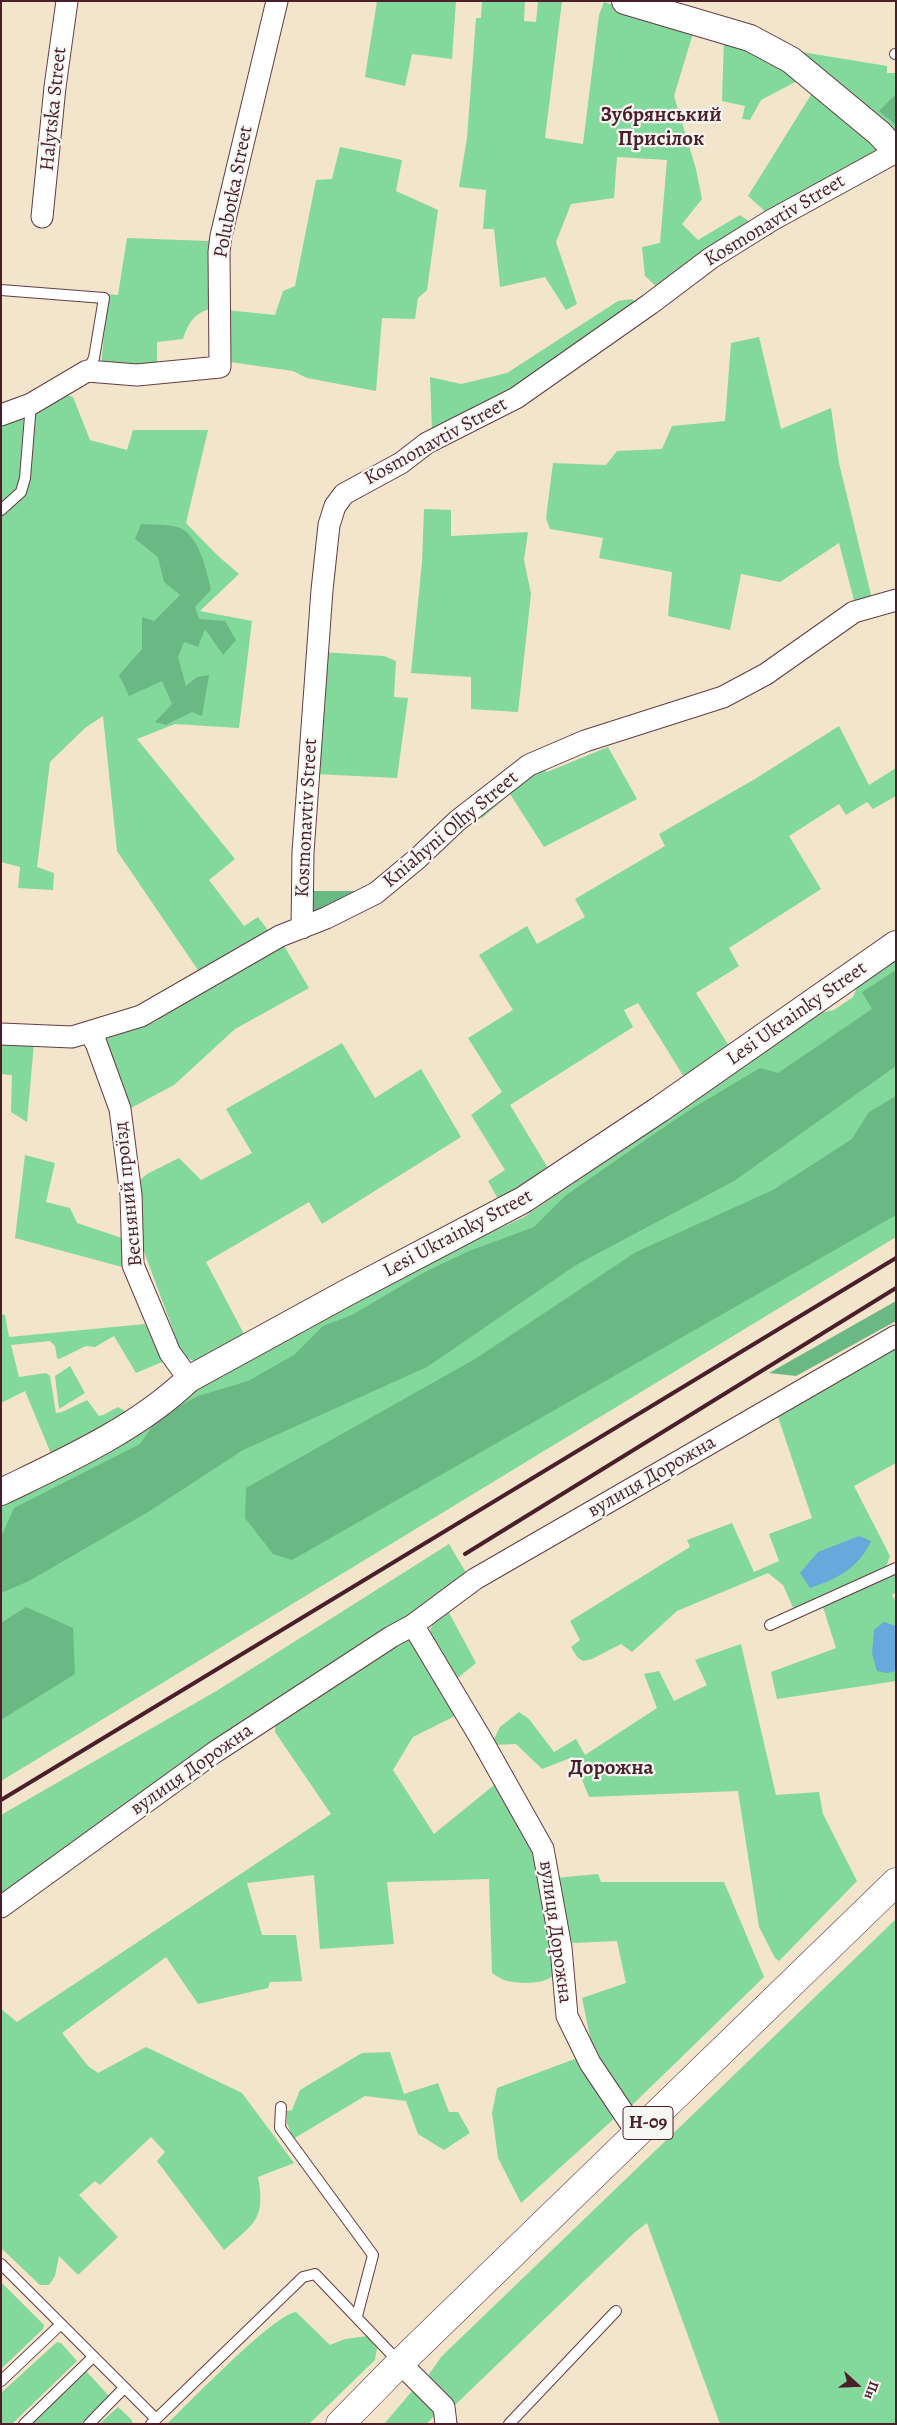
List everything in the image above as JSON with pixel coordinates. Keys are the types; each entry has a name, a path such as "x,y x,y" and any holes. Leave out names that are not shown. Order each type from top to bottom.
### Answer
{"main road":[{"name":"Н-09","path":"340,2424 400,2363 896,1882"}],"street":[{"name":"Halytska Street","path":"42,217 54,87 66,1"},
{"name":"Polubotka Street","path":"88,371 137,375 220,367 220,244 277,1"},
{"path":"625,1 750,38 791,60 879,133 896,152"},
{"name":"Kosmonavtiv Street","path":"302,928 303,852 322,590 329,526 335,506 344,494 400,463 427,442 516,398 650,304 711,258 772,220 896,152"},
{"path":"1,415 31,404 88,371"},
{"name":"Kniahyni Olhy Street","path":"1,1034 72,1037 141,1016 280,936 302,928 376,893 418,858 457,821 529,766 585,741 723,697 766,674 854,612 896,600"},
{"name":"Lesi Ukrainky Street","path":"1,1492 84,1452 170,1397 189,1379 346,1293 523,1200 660,1109 896,944"},
{"name":"Весняний проїзд","path":"89,1032 96,1042 120,1109 131,1195 133,1265 170,1353 189,1379"},
{"name":"вулиця Дорожна","path":"1,1907 215,1752 391,1637 413,1625 475,1579 896,1336"},
{"name":"вулиця Дорожна","path":"413,1625 480,1736 543,1849 561,1948 567,2016 590,2063 637,2133"},
{"path":"400,2363 444,2407 446,2424"}],"lane":[{"path":"1,290 104,298 94,358 88,371"},
{"path":"1,510 21,492 25,478 31,404"},
{"path":"770,1625 896,1568"},
{"path":"281,2107 280,2128 373,2255 357,2316"},
{"path":"1,2264 94,2357 153,2421 303,2277 315,2274 400,2363"},
{"path":"509,2424 616,2310"},
{"path":"1,2381 61,2324"},
{"path":"24,2424 94,2357"},
{"path":"89,2424 124,2388"}],"green space":[{"path":"377,1 456,1 452,59 412,54 405,86 365,77"},
{"path":"482,1 525,1 524,21 536,22 538,1 562,1 545,138 583,144 599,15 604,2 694,30 674,96 696,169 702,199 682,224 698,240 740,215 753,224 658,288 645,276 642,247 660,243 667,160 617,157 614,198 571,204 556,242 577,304 566,310 545,277 500,287 494,229 483,229 486,190 459,187 467,138 476,18 481,18"},
{"path":"724,40 760,54 801,79 761,100 750,120 742,119 745,106 722,101"},
{"path":"802,52 887,66 887,73 896,73 896,135 799,55"},
{"path":"814,90 880,148 876,153 768,214 748,196"},
{"path":"896,94 896,125 879,111"},
{"path":"340,147 402,160 396,191 438,210 427,290 418,298 415,319 382,318 376,391 307,378 293,371 230,362 226,310 275,315 283,291 295,286 316,180 332,179"},
{"path":"214,237 215,308 198,314 188,327 183,339 157,342 157,369 101,366 108,294 118,295 127,238 208,241"},
{"path":"632,299 640,305 534,377 432,430 430,377 461,384 507,373 618,301"},
{"path":"759,337 781,429 831,408 839,463 872,599 855,604 839,543 780,582 741,574 730,630 668,616 672,572 599,558 603,538 550,529 546,518 553,463 606,465 617,451 662,449 672,426 725,421 731,343"},
{"path":"66,395 73,397 90,440 127,450 133,430 208,430 186,523 217,555 239,574 200,611 252,621 239,728 175,724 137,739 235,859 209,880 244,926 258,917 270,933 200,973 117,851 103,716 85,728 50,762 37,867 54,873 53,890 18,888 20,867 1,862 1,424"},
{"path":"424,509 451,510 451,536 528,532 524,560 531,594 518,712 471,709 471,677 411,673 422,562"},
{"path":"141,524 177,527 191,536 200,553 211,590 195,607 199,619 225,621 236,640 223,655 205,629 198,647 184,642 178,657 186,686 197,677 209,675 202,716 192,712 166,725 155,722 172,704 162,681 129,696 119,675 142,649 142,617 154,621 180,595 164,582 158,557 135,539"},
{"path":"322,652 384,656 396,661 394,697 408,698 397,778 315,774"},
{"path":"839,726 869,785 896,768 896,796 873,809 867,802 846,815 839,804 789,836 821,889 729,948 739,966 696,993 729,1046 684,1077 638,1003 624,1010 633,1027 510,1105 548,1168 592,1139 518,1194 511,1191 498,1199 488,1181 505,1170 471,1115 502,1092 468,1038 513,1010 479,955 527,926 537,944 585,917 575,899 665,846 659,834 755,779"},
{"path":"608,747 637,799 544,847 510,794 481,819 480,814 510,788 543,770 547,772"},
{"path":"307,891 365,891 309,918"},
{"path":"284,946 309,988 235,1029 174,1085 129,1109 105,1039 144,1025 146,1026 158,1020 159,1015 213,985 217,986 230,976"},
{"path":"896,955 896,1237 1,1781 1,1504 200,1386 460,1247 524,1217 691,1104 708,1088 819,1013 834,1010 853,997 858,985"},
{"path":"896,970 896,1066 734,1181 576,1265 427,1367 243,1450 148,1512 29,1581 1,1593 1,1537 14,1508 140,1444 158,1418 198,1396 248,1381 294,1355 323,1326 352,1315 425,1272 469,1251 534,1227 565,1196 688,1111 760,1068 778,1073 872,1009 862,992"},
{"path":"1,1042 34,1043 27,1122 11,1112 12,1075 1,1074"},
{"path":"342,1043 375,1098 421,1069 461,1137 322,1224 309,1202 206,1262 245,1336 198,1361 191,1360 182,1354 142,1246 137,1183 147,1174 179,1158 201,1180 252,1153 226,1109"},
{"path":"896,1096 896,1215 292,1560 273,1554 245,1518 246,1488 475,1359 636,1252 773,1190 852,1139 869,1112"},
{"path":"25,1155 55,1163 46,1202 70,1208 77,1223 122,1238 122,1267 15,1238"},
{"path":"896,1301 896,1321 796,1376 769,1373"},
{"path":"1,1314 5,1315 9,1337 145,1324 162,1362 136,1373 114,1336 95,1347 86,1346 59,1359 57,1358 55,1346 50,1341 11,1345 19,1377 46,1373 50,1376 56,1413 87,1400 99,1416 118,1407 130,1414 52,1456 25,1391 1,1403"},
{"path":"896,1344 896,1463 854,1486 890,1556 886,1567 795,1612 783,1585 768,1573 677,1611 632,1652 621,1644 592,1659 583,1661 577,1657 571,1647 580,1640 570,1621 690,1547 687,1540 732,1523 754,1572 779,1561 769,1534 812,1518 778,1417 854,1367"},
{"path":"70,1366 85,1393 59,1409 55,1376"},
{"path":"449,1544 468,1576 1,1900 1,1815 218,1690"},
{"path":"896,1574 896,1592 892,1595 896,1602 896,1681 777,1699 771,1672 836,1648 823,1607"},
{"path":"26,1607 73,1628 75,1674 1,1720 1,1623"},
{"path":"447,1609 476,1663 453,1682 429,1636 433,1621"},
{"path":"394,1640 410,1640 457,1715 413,1737 393,1770 434,1834 499,1781 531,1839 556,1972 547,1979 527,1983 501,1979 492,1973 489,1879 387,1882 394,1944 320,1949 314,1875 247,1883 262,1935 296,1935 302,1981 270,1982 268,1988 198,2004 166,1957 62,2033 88,2066 98,2073 146,2047 242,2093 294,2163 258,2177 260,2191 259,2212 250,2226 224,2250 157,2161 165,2152 151,2137 100,2185 95,2181 79,2195 118,2237 78,2275 59,2256 55,2276 49,2285 40,2285 1,2248 1,2009 17,2022 331,1814 275,1732 276,1717"},
{"path":"741,1644 776,1795 819,1792 823,1814 857,1881 779,1961 775,1958 759,1927 738,1791 589,1797 573,1757 542,1769 516,1744 491,1745 500,1727 519,1712 529,1719 554,1752 576,1739 585,1755 657,1708 644,1674 659,1671 674,1701 707,1685 695,1660"},
{"path":"598,1874 601,1882 724,1882 764,1977 626,2111 592,2047 582,1998 626,1983 617,1941 572,1943 555,1878"},
{"path":"896,1919 896,2424 720,2424 647,2223 634,2233 454,2406 458,2424 449,2424 428,2380 429,2374 442,2356"},
{"path":"390,2052 404,2094 438,2083 449,2112 458,2112 470,2133 444,2150 418,2134 406,2101 365,2096 293,2139 287,2123 287,2111 292,2110 300,2090 362,2053"},
{"path":"580,2057 616,2117 521,2203 498,2158 492,2113 497,2088"},
{"path":"1,2282 44,2325 43,2329 1,2369"},
{"path":"296,2312 330,2345 345,2339 367,2336 377,2348 375,2360 309,2424 167,2424 251,2343 269,2328"},
{"path":"57,2342 61,2343 77,2361 12,2424 1,2424 1,2393"},
{"path":"86,2371 109,2396 84,2423 31,2424"},
{"path":"413,2390 439,2412 426,2424 384,2424"},
{"path":"118,2407 131,2419 133,2424 99,2424"}],"water":[{"path":"859,1536 871,1541 854,1565 829,1581 810,1588 800,1573 818,1552"},
{"path":"884,1622 896,1626 896,1671 887,1673 877,1671 872,1654 874,1630"}],"railway":[{"path":"1,1800 896,1258"},
{"path":"465,1554 896,1288"}],"district":[{"name":"Зубрянський Присілок","path":"661,128"},
{"name":"Дорожна","path":"611,1769"}]}
